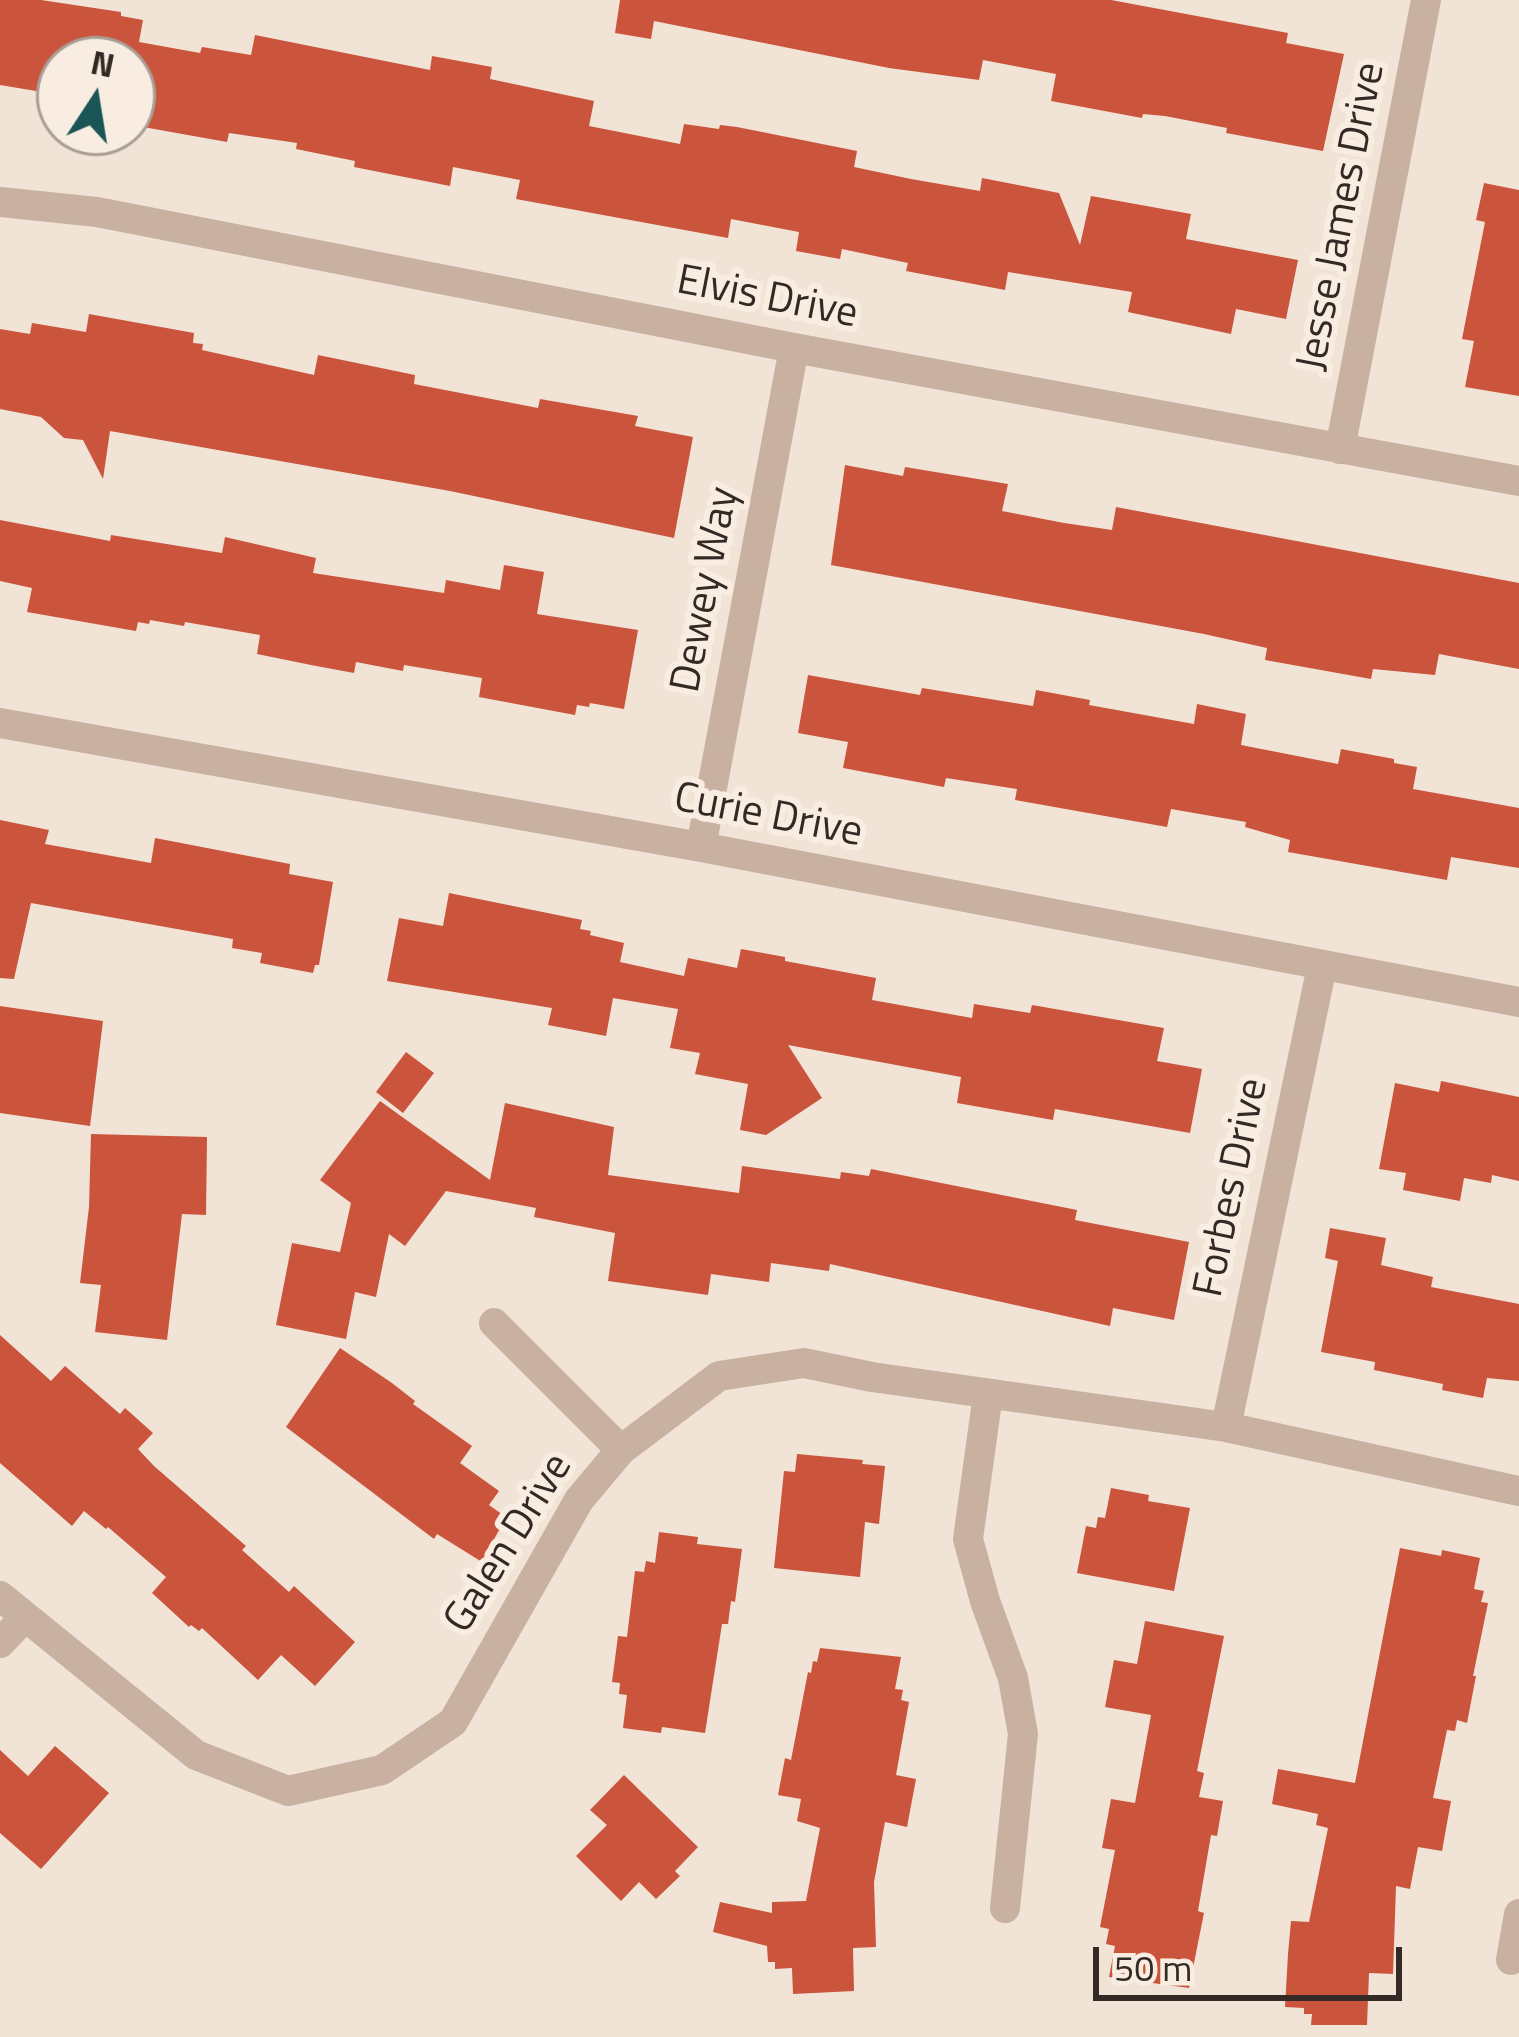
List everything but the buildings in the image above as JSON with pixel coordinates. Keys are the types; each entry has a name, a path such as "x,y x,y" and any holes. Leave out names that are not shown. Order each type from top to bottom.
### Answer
{"street":[{"name":"Jesse James Drive","path":"1340,448 1426,0"},
{"name":"Elvis Drive","path":"0,202 97,212 794,348 1519,481"},
{"name":"Dewey Way","path":"701,847 794,348"},
{"name":"Curie Drive","path":"0,723 701,847 1519,1002"},
{"name":"Forbes Drive","path":"1226,1427 1322,966"},
{"path":"494,1323 621,1450"},
{"name":"Galen Drive","path":"0,1596 196,1755 288,1791 382,1770 452,1722 579,1500 621,1450 719,1376 803,1363 1226,1427 1519,1491"},
{"path":"988,1394 968,1539 1013,1678 1023,1734 1005,1908"},
{"path":"0,1642 23,1618"},
{"path":"1510,1960 1519,1914"}]}
